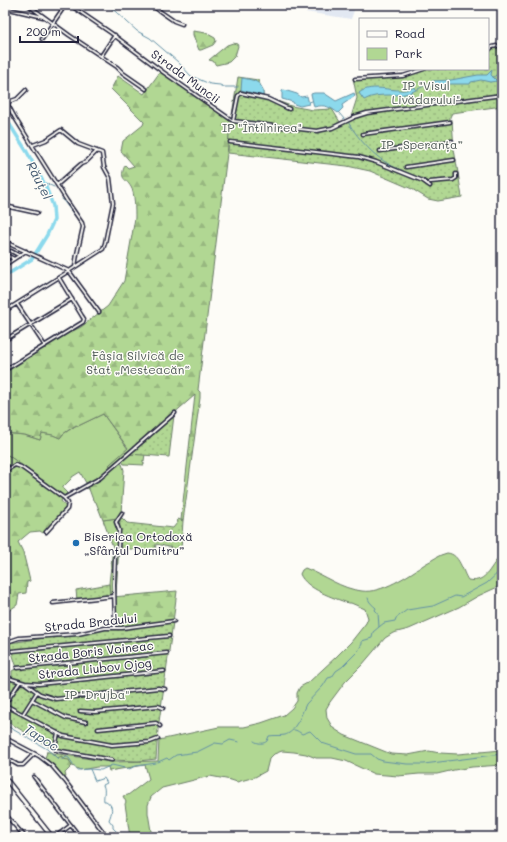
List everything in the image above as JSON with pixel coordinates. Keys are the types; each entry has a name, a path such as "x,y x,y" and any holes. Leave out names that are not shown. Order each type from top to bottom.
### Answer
{"street":[{"path":"28,5 44,18 101,56 146,89"},
{"path":"42,39 54,24 62,10 63,5"},
{"name":"Strada Muncii","path":"70,5 233,121"},
{"path":"151,5 174,21 182,24"},
{"path":"5,8 44,18"},
{"path":"101,56 114,36"},
{"path":"489,50 492,47 502,45"},
{"path":"355,79 403,76 421,70"},
{"path":"8,102 18,99 26,90"},
{"path":"5,91 8,105 15,118 83,225 75,267"},
{"path":"289,109 268,99 241,93 238,96 233,121 317,131 332,128 353,117 367,113 502,95"},
{"path":"363,134 450,122"},
{"path":"5,311 70,272 104,247 113,208 109,175 104,166 104,155 102,153 78,144 61,130 46,140 33,145"},
{"path":"380,151 452,141"},
{"path":"230,142 364,158 423,181 430,186"},
{"path":"58,185 81,164 86,162 97,150"},
{"path":"406,167 454,160"},
{"path":"430,182 453,180 456,178 456,174"},
{"path":"5,206 37,213"},
{"path":"5,242 70,272 99,312"},
{"path":"5,248 9,243"},
{"path":"11,251 20,256"},
{"path":"5,265 26,251"},
{"path":"6,255 14,260"},
{"path":"5,370 83,322 83,317 59,278"},
{"path":"5,340 72,299"},
{"path":"16,304 45,346"},
{"path":"64,498 100,478 175,413"},
{"path":"5,471 15,465 21,467 64,498 68,508 46,532"},
{"path":"115,627 115,557 118,548 119,530 116,522 122,513"},
{"path":"53,602 114,596"},
{"name":"Strada Bradului","path":"10,641 19,638 78,634 92,630 115,627 122,628 174,621"},
{"path":"12,651 169,636"},
{"name":"Strada Boris Voineac","path":"17,668 167,653"},
{"name":"Strada Liubov Ojog","path":"5,677 25,683 48,683 164,671"},
{"path":"20,682 5,705 58,734 110,745 158,739"},
{"path":"25,683 37,692 56,699 158,688 165,689"},
{"path":"23,714 37,692"},
{"path":"32,700 66,718 86,722"},
{"path":"80,711 95,712 158,706 162,706 163,708"},
{"path":"98,729 156,723 160,726"},
{"path":"58,734 55,748 56,750 112,760"},
{"path":"5,738 46,761 59,773 107,837"},
{"path":"5,765 12,761 18,765 23,765 34,754"},
{"path":"34,777 80,837"},
{"path":"5,778 53,837 71,825"},
{"path":"5,815 24,837"}],"shaded area":[{"path":"260,5 356,5 351,19"}],"green space":[{"path":"193,31 206,33 215,38 216,41 213,45 199,50 193,35"},
{"path":"233,43 237,44 238,46 235,56 229,62 216,65 213,61 209,60 227,45"},
{"path":"502,44 502,106 452,113 450,117 450,121 452,120 454,149 462,197 438,201 428,199 412,189 370,171 347,166 228,153 229,134 238,77 258,80 263,91 263,96 291,106 313,110 332,109 340,122 351,117 357,98 353,78 403,75 418,70 489,70 489,48 491,46"},
{"name":"Fâșia Silvică de Stat „Mesteacăn“","path":"160,72 231,121 198,390 200,392 200,398 183,521 181,520 195,395 112,467 109,465 128,448 103,414 78,426 76,425 63,434 60,438 42,433 40,440 25,435 5,433 5,368 43,345 81,327 108,306 124,281 135,215 132,190 124,178 123,173 125,165 128,168 134,166 121,151 123,141 143,125 144,122 111,89 118,76 144,94"},
{"path":"103,414 128,449 109,465 112,467 100,476 86,483 80,472 72,477 63,487 67,493 64,496 5,453 5,433 24,435 40,440 42,433 60,438 63,434 77,425 78,426"},
{"path":"174,415 169,457 129,454"},
{"path":"5,453 64,496 61,501 66,507 43,533 40,531 30,532 18,542 23,552 30,581 27,582 26,593 19,594 17,605 8,611 5,609"},
{"path":"129,454 145,454 144,461 143,460 144,465 124,464 122,461"},
{"path":"120,463 122,464 124,470 121,513 117,518 103,520 89,489 85,488"},
{"path":"121,513 116,594 110,595 109,584 113,547 103,520 117,518"},
{"path":"120,518 127,523 173,528 178,519 183,521 181,550 156,544 155,551 119,548"},
{"path":"447,553 455,556 468,580 480,579 502,555 502,585 459,607 409,629 393,633 385,638 345,682 330,702 326,709 327,718 333,728 344,735 391,754 408,755 429,751 458,754 502,750 502,765 472,767 437,774 398,776 374,774 346,761 332,758 316,758 306,754 282,751 274,754 269,759 266,771 255,777 237,782 210,776 162,788 151,797 148,805 152,837 130,837 125,804 126,802 123,796 128,795 149,779 145,765 109,771 108,767 80,770 46,752 110,762 158,761 159,740 219,727 244,727 284,715 297,701 297,693 300,687 309,682 351,642 366,623 368,618 365,609 328,596 308,584 300,574 302,570 305,568 347,588 370,591 378,590 395,583 425,564"},
{"path":"109,584 110,595 77,600 76,590"},
{"path":"177,591 173,622 114,628 113,597"},
{"name":"IP \"Drujba\"","path":"173,622 158,729 156,759 138,761 111,760 56,751 5,720 5,676 12,676 12,671 17,668 9,643 52,637 64,637 96,630"},
{"path":"47,752 51,752 57,758 62,756 62,759 69,760 72,766 65,773 66,777 64,778 56,767 45,758"}],"water":[{"path":"492,70 491,75 497,81 490,82 481,80 471,82 470,84 434,86 432,81 487,75"},
{"path":"242,78 257,82 262,88 263,96 241,90"},
{"path":"415,87 416,90 410,93 383,95 370,97 364,100 359,93 363,90 373,88 403,90"},
{"path":"284,90 297,94 301,97 307,96 309,104 300,106 282,99 282,91"},
{"path":"324,93 336,101 354,93 355,96 342,105 343,108 338,113 327,107 314,107 311,94"}],"waterway":[{"path":"104,5 110,7 137,31 150,38 178,62 191,76 210,84 224,87 238,87"},
{"path":"493,77 497,74 502,74"},
{"path":"416,90 432,82"},
{"path":"339,113 345,120"},
{"name":"Răuțel","path":"5,117 27,152 46,187 53,206 54,220 47,235 32,259 5,276"},
{"path":"348,122 362,142 380,159 430,184"},
{"name":"Răuțel","path":"43,182 54,187"},
{"path":"62,199 75,216"},
{"path":"379,627 384,623 395,621 396,618 407,610 433,606 455,596 461,597 487,583 502,569"},
{"path":"293,729 306,704 323,686 328,678 332,677 336,671 358,651 362,641 372,638 373,632 379,627 378,613 368,598"},
{"name":"Țapoc","path":"7,726 47,749 57,758 69,758 77,770 90,769 95,781 104,778 107,783 103,785 104,801 109,803 111,807 109,820 119,837"},
{"path":"254,741 264,743 267,741 269,736 285,735 293,730 296,730 302,734 310,731 322,743 356,754 371,754 377,759 383,761 407,764 424,764 502,754"},
{"path":"158,762 167,758 169,760 176,755 197,752 215,743 223,744 230,740 239,742"},
{"path":"90,769 101,770 112,765 129,769 136,766 156,763"}],"place":[{"name":"Biserica Ortodoxă „Sfântul Dumitru”","path":"76,543"}],"park label":[{"name":"IP \"Visul Livădarului\"","path":"426,92"},
{"name":"IP \"Întîlnirea\"","path":"262,127"},
{"name":"IP „Speranța”","path":"422,144"}]}
